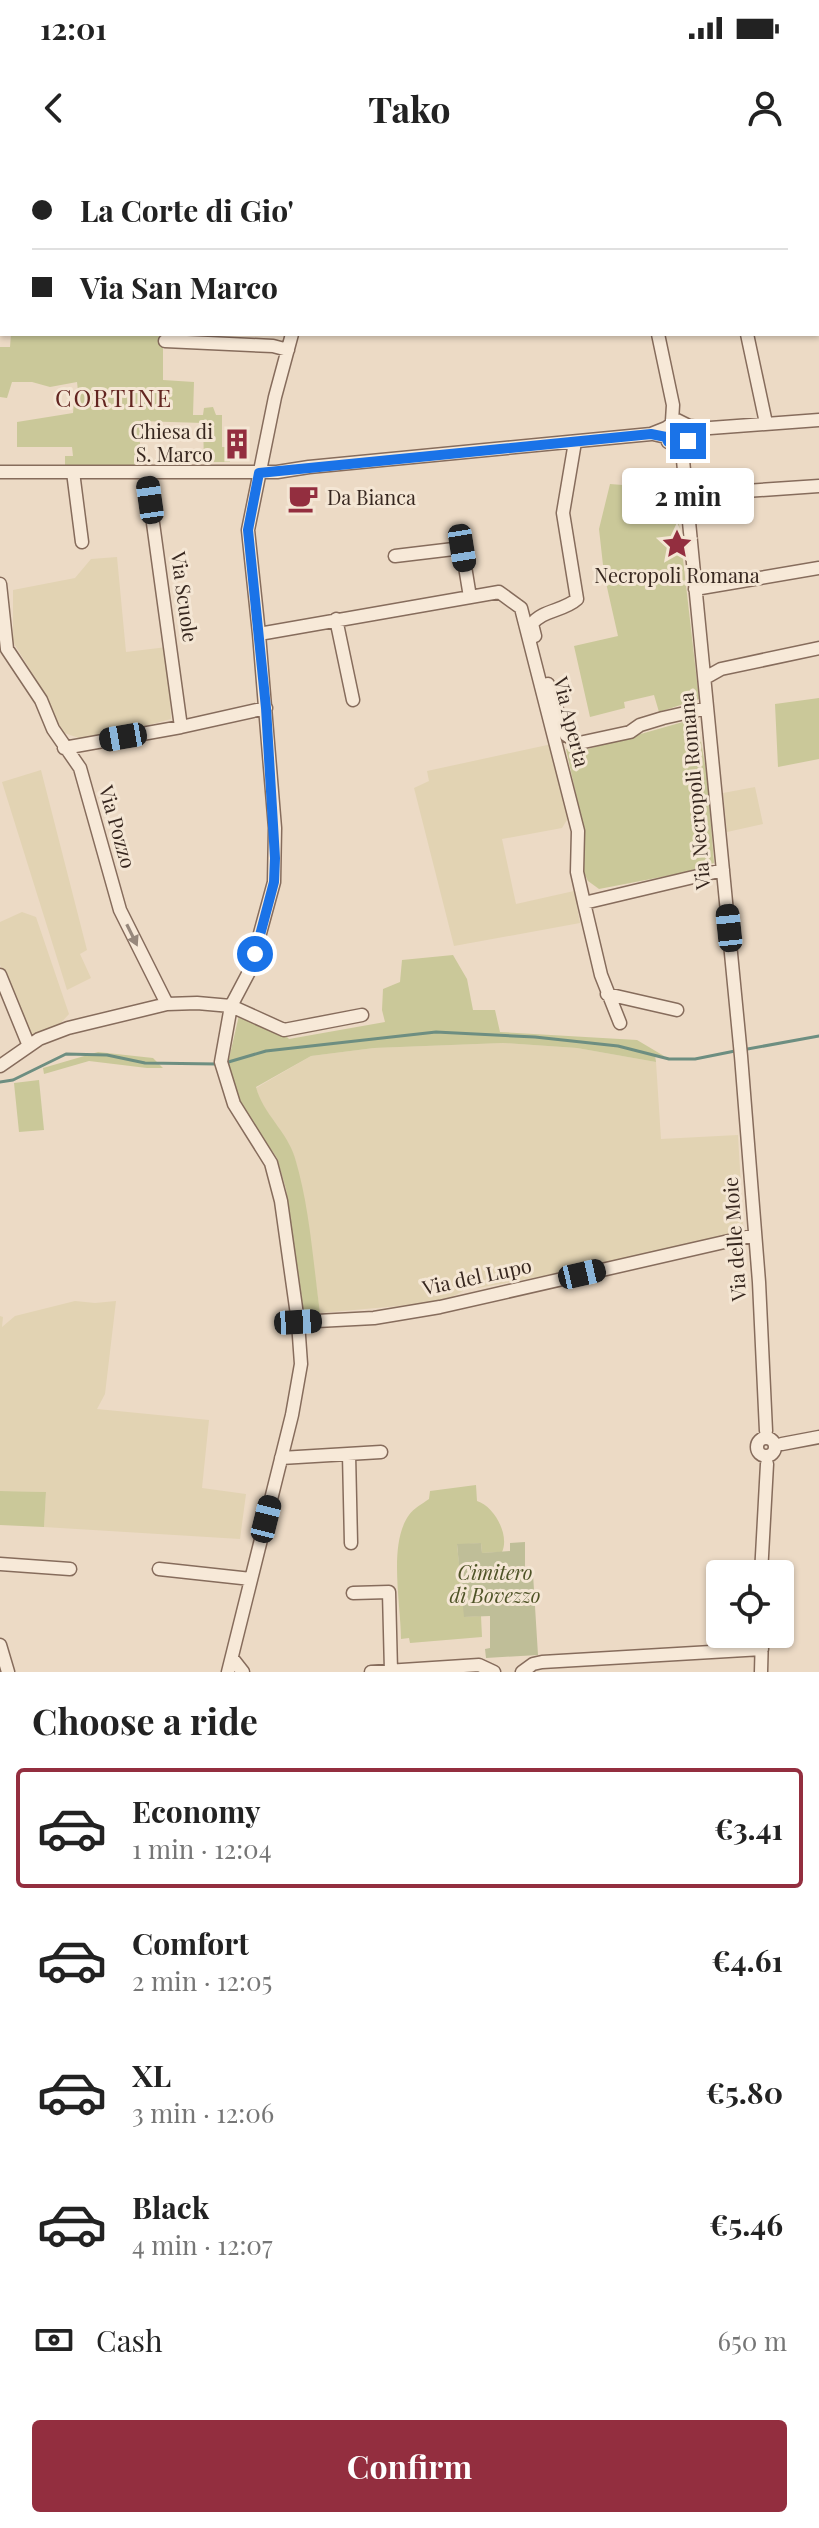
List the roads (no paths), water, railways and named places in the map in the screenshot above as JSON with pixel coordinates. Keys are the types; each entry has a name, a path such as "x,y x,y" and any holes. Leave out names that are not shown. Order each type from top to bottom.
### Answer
{"street":[{"path":"228,1672 301,1364 281,1201 271,1163 234,1104 222,1072 221,1056 231,1006 250,970 274,882 275,828 248,530 275,397 292,336"},
{"name":"Via Necropoli Romana","path":"658,336 687,495 740,1050"},
{"path":"747,336 766,423"},
{"path":"165,341 273,346 288,350"},
{"path":"0,472 259,473 819,420"},
{"name":"Via Aperta","path":"575,442 563,513 577,599 570,606 537,617 532,624 562,726 570,739 579,743 630,732 640,725 707,708"},
{"path":"73,472 82,542"},
{"name":"Via Scuole","path":"146,472 181,727"},
{"path":"687,495 819,486"},
{"path":"395,556 462,548 470,597"},
{"path":"695,589 819,568"},
{"name":"Via Pozzo","path":"0,584 7,649 41,700 64,748 80,768 120,910 167,1004"},
{"name":"Via Aperta","path":"259,634 499,592 521,608 578,831 577,872 584,903 607,994 620,1023"},
{"path":"336,619 353,700"},
{"name":"Via Necropoli Romana","path":"705,678 721,669 819,648"},
{"name":"Via Necropoli Romana","path":"703,664 712,664 721,669"},
{"path":"64,748 266,708"},
{"path":"584,903 723,870"},
{"path":"0,975 29,1046"},
{"path":"607,994 677,1010"},
{"path":"0,1066 29,1046 68,1028 167,1004 231,1006 284,1030 362,1015"},
{"name":"Via delle Moie","path":"740,1050 770,1446 762,1560"},
{"name":"Via del Lupo","path":"298,1322 374,1318 440,1307 755,1235"},
{"path":"770,1446 819,1437"},
{"path":"281,1458 381,1452"},
{"path":"349,1454 351,1543"},
{"path":"0,1564 70,1569"},
{"path":"159,1569 251,1579"},
{"path":"353,1593 389,1592 391,1671"},
{"path":"0,1645 8,1672"},
{"path":"522,1672 542,1662 762,1649 761,1672"},
{"path":"232,1658 243,1672"},
{"path":"371,1672 479,1665 494,1672"}],"waterway":[{"path":"225,1063 266,1051 436,1032 535,1037 618,1046 669,1059 695,1059 735,1051"},
{"path":"742,1050 819,1036"},
{"path":"0,1082 13,1080 66,1054 107,1055 145,1063 217,1064"}],"place":[{"name":"Chiesa di S. Marco","path":"237,444"},
{"name":"Da Bianca","path":"303,498"},
{"name":"Necropoli Romana","path":"677,544"}],"district":[{"name":"CORTINE","path":"114,399"}],"park label":[{"name":"Cimitero di Bovezzo","path":"495,1584"}]}
